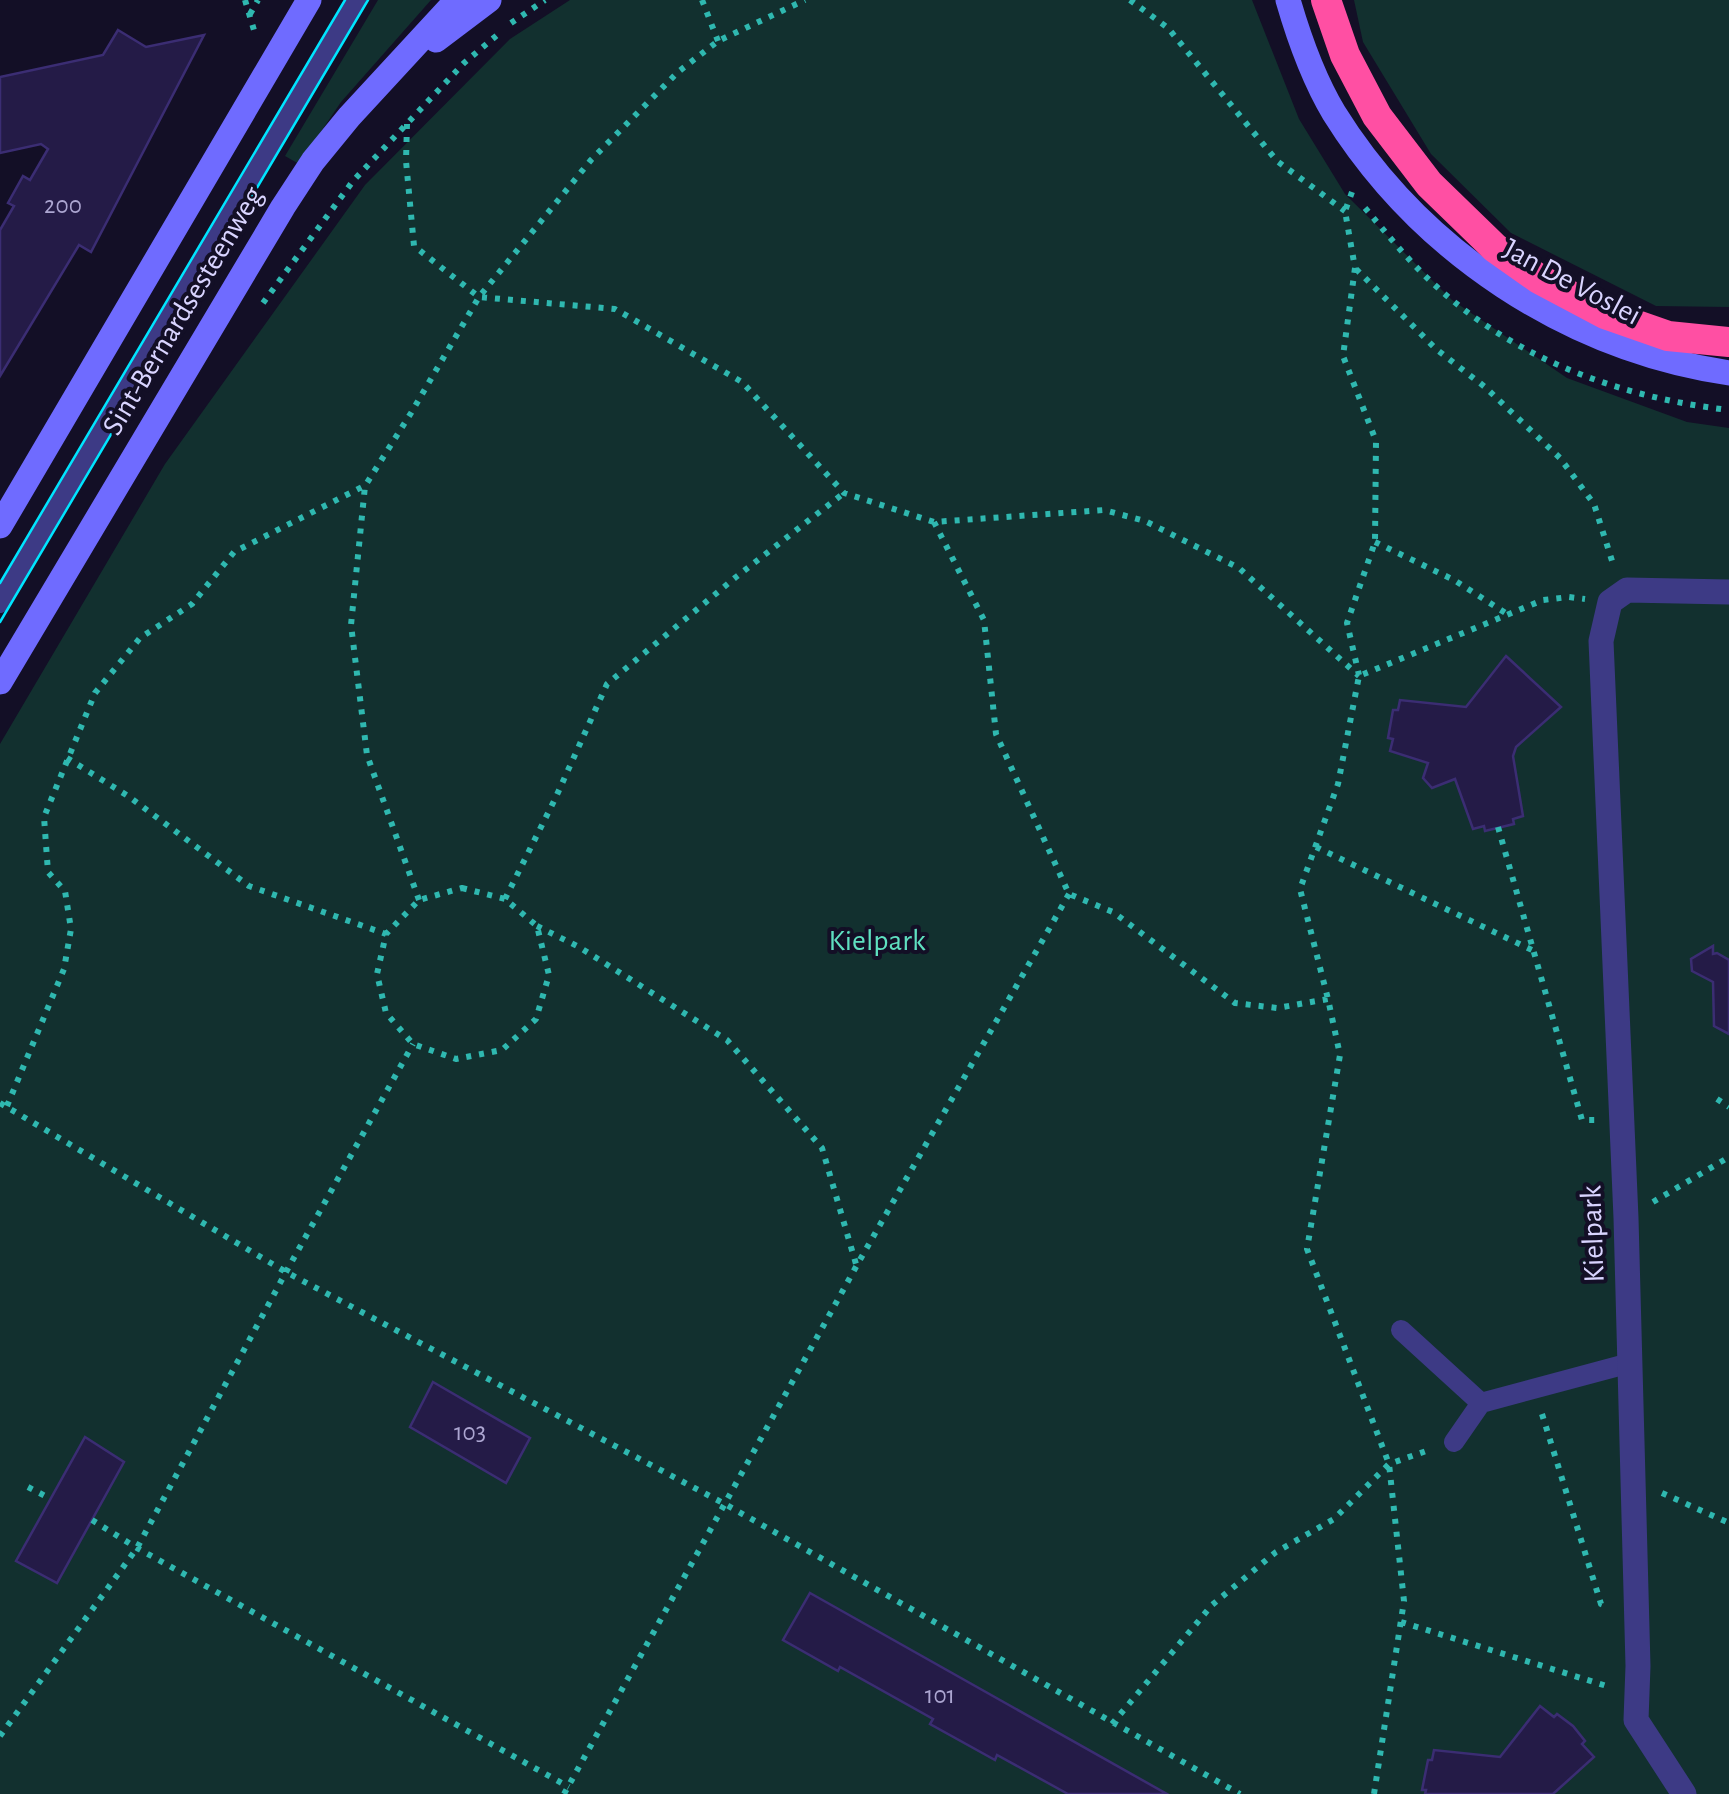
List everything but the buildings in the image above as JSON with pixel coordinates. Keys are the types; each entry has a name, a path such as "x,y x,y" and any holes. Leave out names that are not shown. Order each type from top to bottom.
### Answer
{"highway":[{"path":"1326,0 1345,55 1377,116 1429,184 1496,248 1539,279 1605,314 1668,336 1729,342"}],"street":[{"name":"Sint-Bernardsesteenweg","path":"0,682 283,208 349,117 457,0"},
{"path":"388,76 490,0"},
{"name":"Jan De Voslei","path":"1288,0 1332,110 1392,191 1430,230 1516,295 1575,326 1642,355 1729,373"},
{"name":"Sint-Bernardsesteenweg","path":"0,526 308,1"},
{"path":"1619,596 1729,592"},
{"name":"Kielpark","path":"1619,596 1602,641 1626,1218 1636,1720 1684,1794"}],"lane":[{"path":"0,603 356,0"},
{"path":"1401,1330 1480,1403"},
{"path":"1454,1442 1480,1403 1630,1362"}],"path":[{"path":"245,0 257,38"},
{"path":"250,14 258,0"},
{"path":"258,310 353,181 464,63 545,0"},
{"path":"702,0 718,41"},
{"path":"419,900 367,755 351,625 365,486 479,298 591,160 678,72 718,41 805,0"},
{"path":"1130,0 1168,28 1277,161 1345,212"},
{"path":"407,124 406,160 414,246 479,298 615,309 742,382 844,493 934,522 1104,510 1145,521 1239,568 1359,676"},
{"path":"1352,192 1345,212 1355,268 1343,356 1376,440 1375,542 1347,623 1359,676 1338,784 1300,889 1340,1055 1307,1249 1389,1464 1404,1601 1374,1794"},
{"path":"1355,268 1436,350 1485,387 1560,458 1594,504 1619,596 1543,600 1359,676"},
{"path":"365,486 234,552 192,604 140,638 95,694 44,817 48,872 66,891 72,929 64,970 3,1104 286,1272 724,1504 1240,1794"},
{"path":"505,899 607,684 844,493"},
{"path":"934,522 984,620 996,734 1068,894 1113,912 1235,1004 1276,1008 1328,999"},
{"path":"1375,542 1454,580 1508,615"},
{"path":"66,758 128,796 249,886 386,934"},
{"path":"1498,828 1582,1120 1621,1119"},
{"path":"1316,847 1534,950"},
{"path":"537,926 549,974 536,1019 502,1050 456,1060 413,1044 386,1013 377,974 386,934 419,900 462,888 505,899 537,926 727,1040 822,1148 857,1265"},
{"path":"92,1520 566,1790 1068,894"},
{"path":"0,1736 137,1548 413,1044"},
{"path":"1717,1099 1729,1108"},
{"path":"1626,1218 1729,1158"},
{"path":"1534,1389 1601,1604 1636,1621"},
{"path":"1112,1724 1212,1605 1276,1552 1334,1519 1389,1464 1454,1442"},
{"path":"1633,1481 1729,1523"},
{"path":"28,1487 49,1498"},
{"path":"1400,1622 1637,1695"}],"green space":[{"path":"378,0 431,0 341,102 299,164 285,156"},
{"name":"Kielpark","path":"570,0 1252,0 1299,119 1345,194 1452,300 1567,378 1687,422 1729,428 1729,1794 0,1794 0,744 165,464 365,185 510,39"},
{"path":"1354,0 1729,0 1729,307 1656,306 1511,233 1431,154 1363,42"}],"tram line":[{"path":"0,583 345,0"},
{"path":"0,622 368,0"}]}
